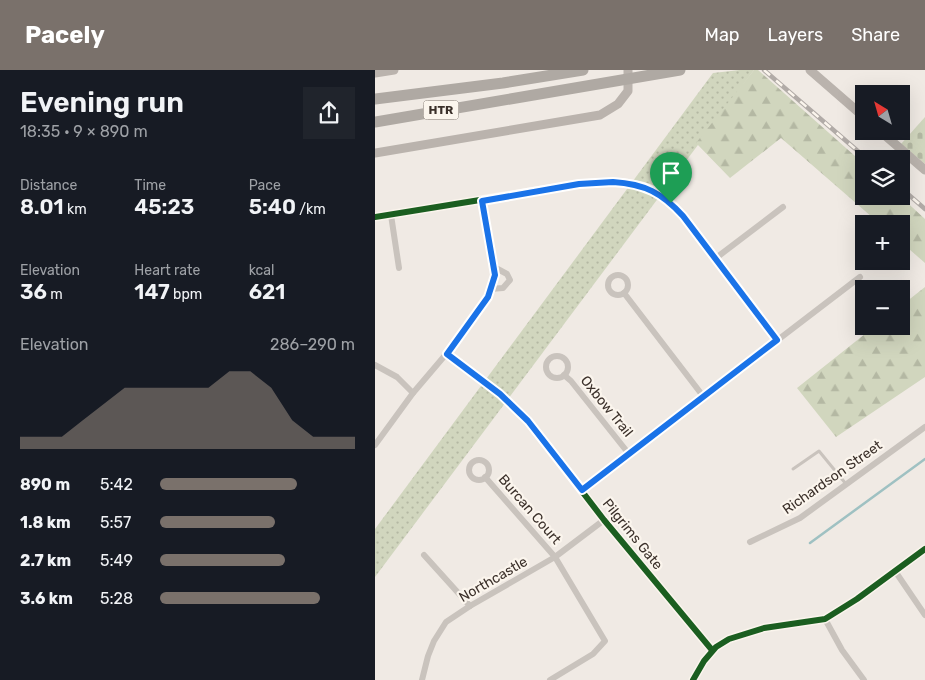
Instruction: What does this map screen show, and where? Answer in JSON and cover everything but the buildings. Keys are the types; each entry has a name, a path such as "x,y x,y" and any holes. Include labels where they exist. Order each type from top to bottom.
{"highway":[{"name":"HTR","path":"378,98 503,83 583,70"},
{"name":"HTR","path":"375,122 680,70"}],"street":[{"path":"375,73 394,70"},
{"path":"375,153 600,115 618,104 628,91 628,70"},
{"path":"810,70 855,109"},
{"path":"890,140 925,170"},
{"path":"375,217 579,184 628,183 659,193 671,203 716,258 777,340"},
{"path":"375,445 413,393 447,354 488,297 495,275 482,201"},
{"path":"716,258 783,207"},
{"path":"391,215 399,268"},
{"path":"490,289 503,288 510,280 507,274 493,267"},
{"path":"582,490 860,277"},
{"path":"624,293 703,396"},
{"name":"Pilgrims Gate","path":"447,354 500,394 528,421 604,520 712,650"},
{"path":"375,365 397,378 413,393"},
{"name":"Oxbow Trail","path":"564,375 571,381 629,454"},
{"name":"Richardson Street","path":"750,542 800,518 925,427"},
{"name":"Burcan Court","path":"485,477 555,557 605,641 593,654 550,680"},
{"name":"Northcastle","path":"422,680 434,641 446,622 555,557 604,520"},
{"path":"693,680 703,661 716,647 729,640 764,628 825,620 925,549"},
{"path":"424,555 470,606"},
{"path":"895,572 925,615"},
{"path":"825,620 842,650 864,680"}],"lane":[{"path":"793,469 819,451 846,484"}],"green space":[{"path":"754,70 375,577 375,529 713,73"},
{"path":"754,70 758,70 855,156 855,202 781,138 730,178 696,143"},
{"path":"925,117 925,164 901,144 905,140 910,140 910,134"},
{"path":"858,205 910,205 925,219 925,263 910,250 910,215 870,215"},
{"path":"925,287 925,377 836,437 797,388 864,335 910,335 910,299"}],"waterway":[{"path":"810,543 925,459"}],"railway":[{"path":"764,70 857,150"},
{"path":"910,196 925,209"}],"cycle path":[{"path":"375,217 579,184 621,183 651,189 669,201 680,213 777,340"},
{"path":"447,353 500,394 528,421 604,520 712,650"},
{"path":"693,680 704,661 716,647 729,639 764,628 825,619 857,599 925,549"}],"route":[{"path":"621,182 659,193 671,203 716,258 777,340 582,490 528,421 500,394 447,354 488,297 495,275 482,201 579,184 621,182"}]}
